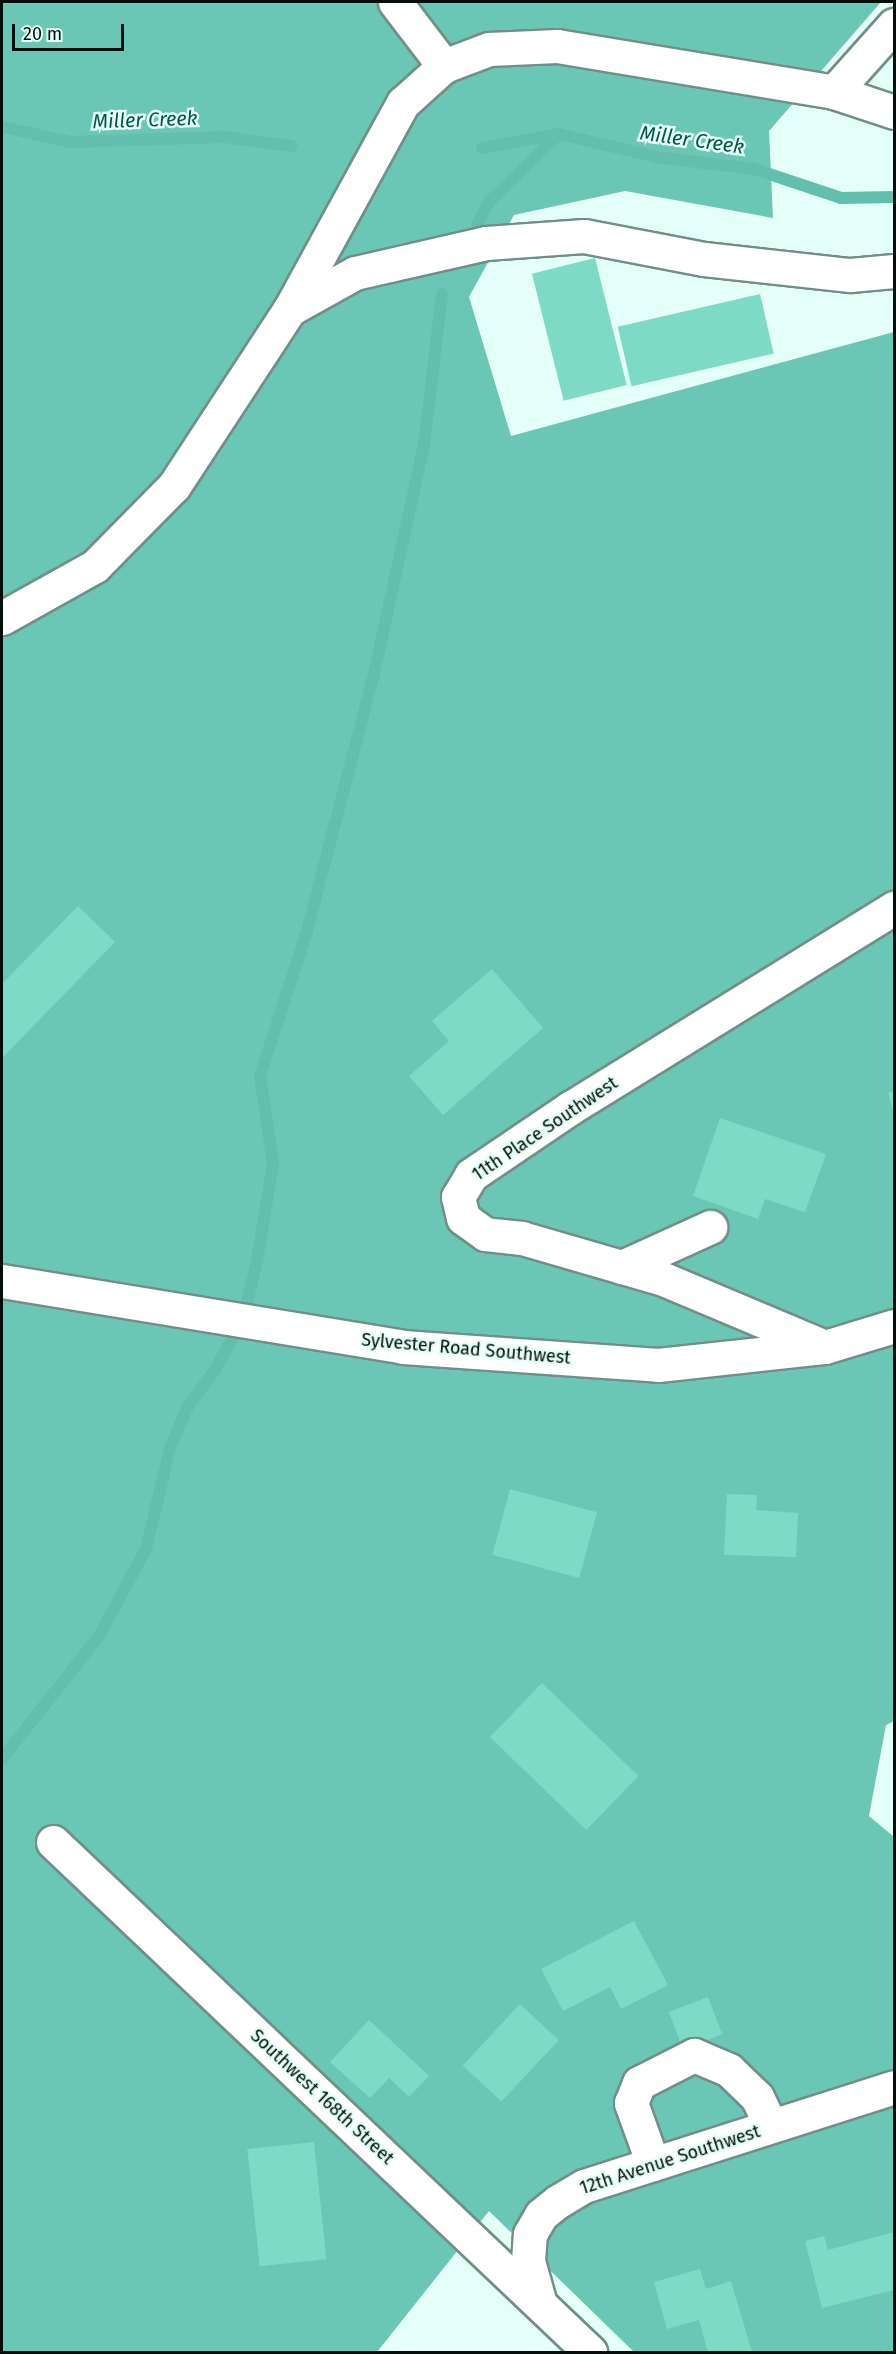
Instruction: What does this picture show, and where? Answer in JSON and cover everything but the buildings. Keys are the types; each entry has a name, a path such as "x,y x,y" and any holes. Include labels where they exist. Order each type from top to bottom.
{"street":[{"path":"395,2 444,66"},
{"path":"834,92 894,25"},
{"path":"2,618 95,566 174,486 290,309 403,103 444,66 489,49 557,46 834,92 894,112"},
{"path":"290,309 355,273 486,243 584,236 704,259 850,275 894,271"},
{"name":"11th Place Southwest","path":"825,1347 663,1279 522,1238 485,1234 463,1218 458,1197 471,1175 570,1108 894,908"},
{"path":"622,1268 710,1227"},
{"name":"Sylvester Road Southwest","path":"2,1281 403,1347 658,1365 825,1347 894,1326"},
{"name":"Southwest 168th Street","path":"53,1842 590,2352"},
{"path":"653,2164 631,2103 639,2083 694,2055 729,2070 757,2097 771,2126"},
{"name":"12th Avenue Southwest","path":"540,2304 528,2261 530,2234 541,2215 585,2186 894,2087"}],"green space":[{"path":"2,2 881,2 769,131 773,218 625,191 514,215 469,297 511,436 894,332 894,1721 886,1725 869,1816 894,1837 894,2352 634,2352 489,2211 377,2352 2,2352"}],"waterway":[{"name":"Miller Creek","path":"2,127 71,142 225,137 291,146"},
{"name":"Miller Creek","path":"482,148 559,134 656,157 754,169 841,198 894,197"},
{"path":"477,225 489,202 559,134"},
{"path":"2,1759 99,1636 146,1549 170,1448 188,1406 215,1370 243,1319 257,1261 273,1163 260,1076 307,931 374,674 424,445 442,294"}]}
